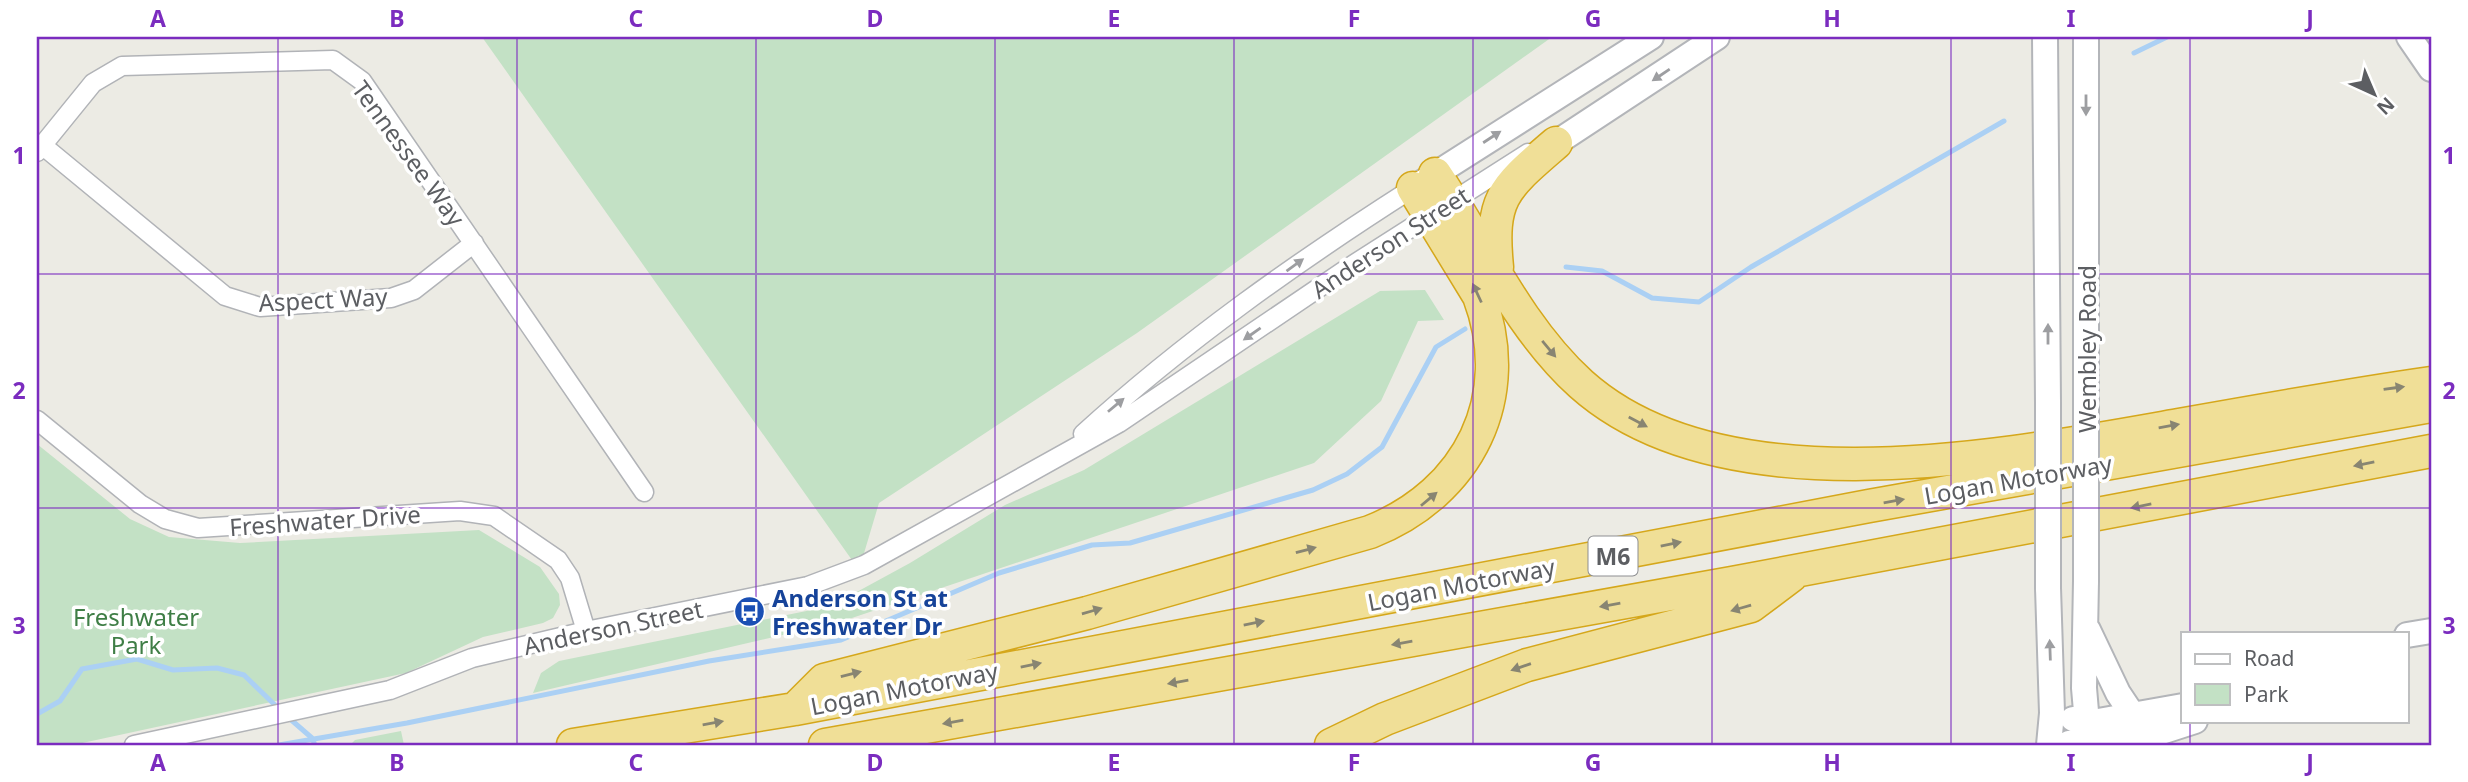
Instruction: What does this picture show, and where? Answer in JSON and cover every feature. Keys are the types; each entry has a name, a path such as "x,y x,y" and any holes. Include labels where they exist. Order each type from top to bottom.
{"highway":[{"path":"1497,272 1494,239 1497,206 1527,168 1556,143"},
{"path":"1433,194 1497,272 1544,345 1599,398 1655,431 1728,453 1884,463 1981,457 2431,383"},
{"path":"795,709 824,680 1087,613 1193,580 1370,532 1413,512 1432,497 1459,468 1482,425 1492,362 1486,315 1433,194"},
{"name":"Logan Motorway","path":"573,745 795,709 1883,503 2431,406"},
{"name":"Logan Motorway","path":"825,745 1797,571 2431,451"},
{"path":"1331,745 1385,719 1527,665 1751,606 1797,571"}],"main road":[{"name":"Anderson Street","path":"1433,194 1651,37"},
{"name":"Anderson Street","path":"1556,143 1717,37"},
{"name":"Wembley Road","path":"2045,37 2048,588 2052,713 2050,745"},
{"name":"Wembley Road","path":"2084,737 2086,37"},
{"path":"2409,37 2431,69"},
{"path":"2086,626 2118,693 2134,717"},
{"path":"2052,713 2084,737"},
{"path":"2084,737 2134,717 2181,718"},
{"path":"2050,745 2181,719"},
{"path":"2161,745 2183,722"}],"street":[{"name":"Tennessee Way","path":"40,148 93,83 122,66 333,60 362,81 645,492"},
{"name":"Anderson Street","path":"1065,451 1236,308 1306,256 1433,194 1556,143"},
{"name":"Aspect Way","path":"40,148 225,296 260,307 391,298 414,290 474,243"},
{"name":"Anderson Street","path":"134,745 402,687 472,657 808,586 864,565 1119,423 1433,194"},
{"name":"Freshwater Drive","path":"37,420 140,504 165,519 198,528 460,511 494,516 558,560 570,578 586,631"}],"green space":[{"path":"482,37 1552,37 1137,333 879,503 859,570"},
{"path":"1425,290 1444,320 1418,321 1381,401 1314,463 843,621 533,693 541,673 559,661 831,606 910,563 1005,505 1084,470 1380,291"},
{"name":"Freshwater Park","path":"37,444 130,519 169,537 240,543 479,530 540,567 559,594 560,605 553,618 543,623 483,637 406,673 73,745 37,745"},
{"path":"401,731 404,745 350,745 355,740"}],"waterway":[{"path":"2134,53 2167,37"},
{"path":"1566,267 1602,271 1652,298 1699,302 1751,267 2004,121"},
{"path":"279,745 407,723 709,661 841,640 999,573 1092,545 1130,543 1313,490 1347,474 1382,447 1436,347 1465,329"},
{"path":"37,714 60,701 82,669 137,659 173,670 217,668 244,675 279,709"},
{"path":"289,718 312,738 315,745"}],"place":[{"name":"Anderson St at Freshwater Dr","path":"749,611"}]}
